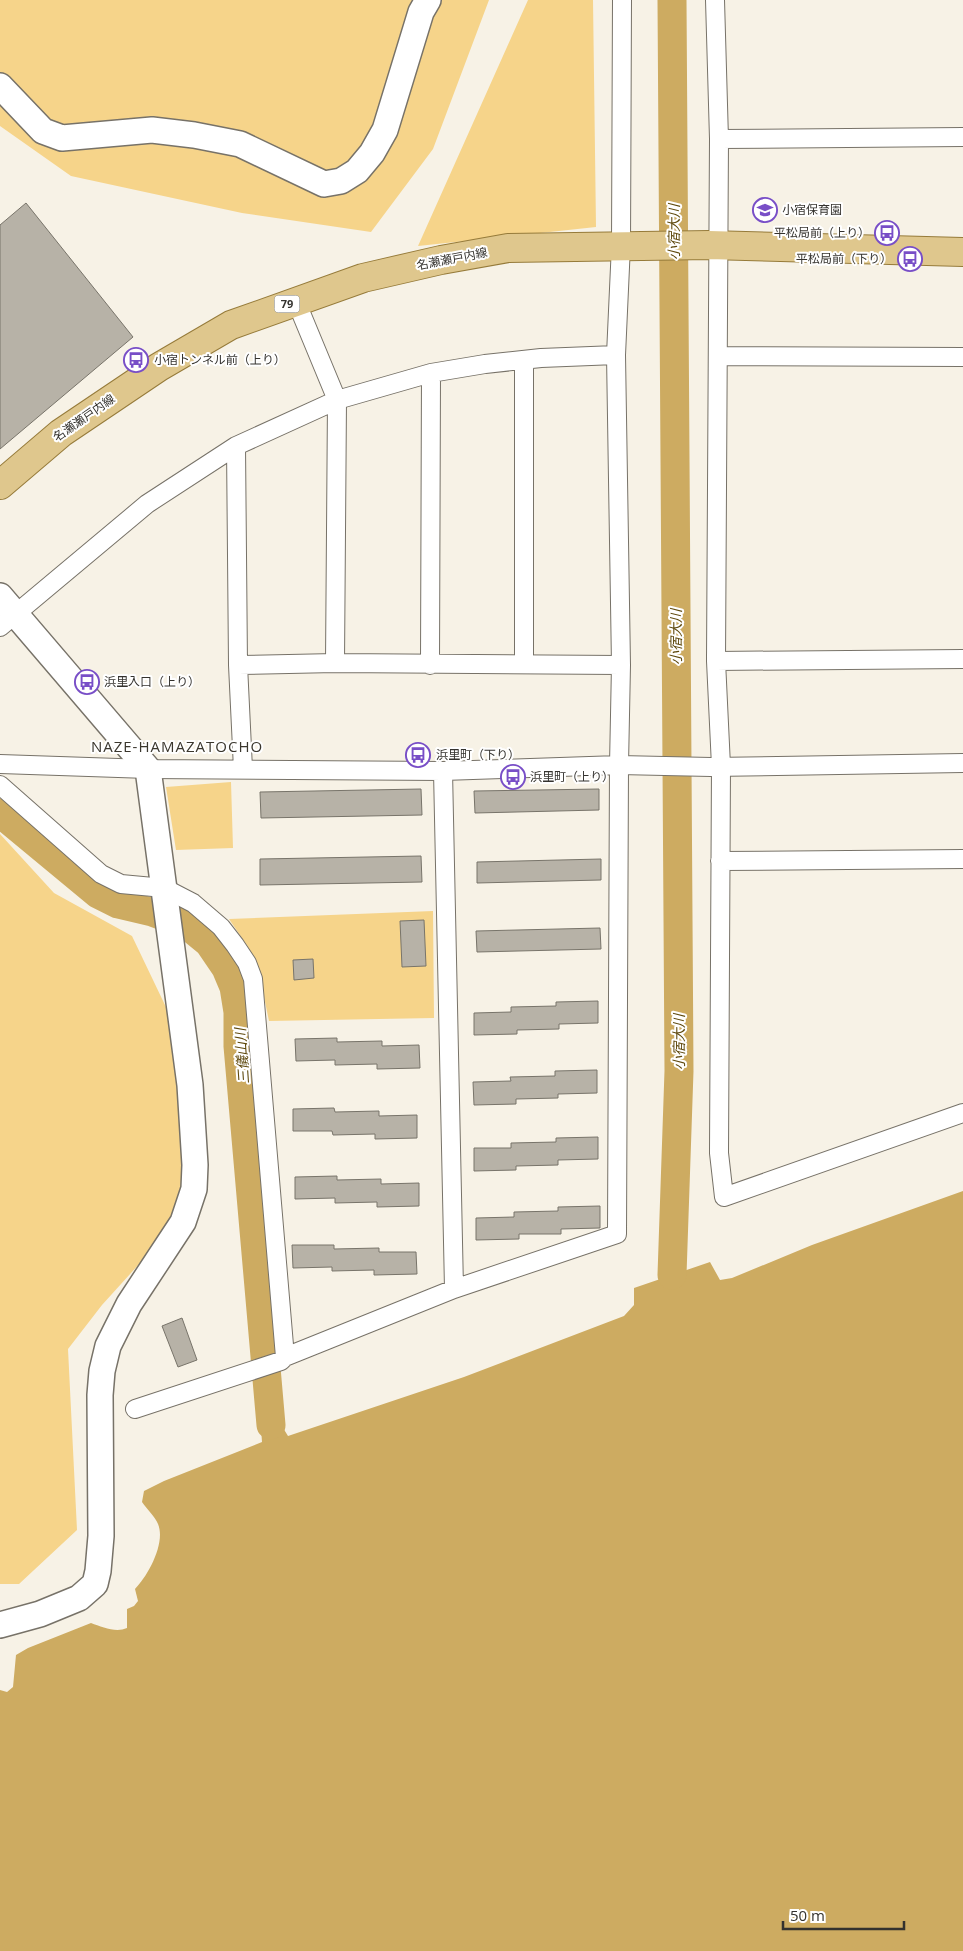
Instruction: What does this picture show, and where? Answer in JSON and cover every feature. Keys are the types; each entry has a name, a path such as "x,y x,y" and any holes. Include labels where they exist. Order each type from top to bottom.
{"main road":[{"name":"名瀬瀬戸内線","path":"0,486 61,432 159,367 231,325 363,278 441,260 508,248 714,245 963,252"}],"street":[{"path":"0,86 43,131 62,138 152,130 194,135 240,144 324,184 340,181 357,171 372,153 385,130 421,12 428,0"},
{"path":"135,1409 283,1359 454,1290 617,1234 625,765 621,665 616,355 621,245 622,0"},
{"path":"715,0 719,139 714,245 718,356 716,766 720,861 719,1153 724,1197 963,1114"},
{"path":"719,139 963,137"},
{"path":"296,301 337,400 335,663"},
{"path":"8,620 147,504 236,446 337,400 431,373 485,364 541,358 616,355"},
{"path":"718,356 963,357"},
{"path":"524,360 524,664"},
{"path":"430,665 431,373"},
{"path":"236,446 238,665 243,769"},
{"path":"0,596 8,620 148,769 190,1085 195,1165 194,1189 183,1222 129,1304 108,1346 102,1371 100,1395 100,1536 98,1571 95,1584 79,1598 40,1614 0,1625"},
{"path":"716,661 963,660"},
{"path":"238,665 335,663 621,665"},
{"path":"0,764 148,769 443,771 625,765 716,766 963,763"},
{"path":"443,771 454,1290"},
{"path":"0,785 101,874 121,884 165,892 193,903 221,927 247,963 253,979 283,1359"},
{"path":"720,861 963,859"}],"shaded area":[{"path":"0,0 489,0 433,149 371,232 242,213 71,176 0,126"},
{"path":"528,0 593,0 596,227 418,246"},
{"path":"231,782 233,848 176,850 166,787"},
{"path":"0,834 54,893 132,936 186,1049 188,1210 102,1305 68,1349 77,1530 19,1584 0,1584"},
{"path":"433,911 434,1018 269,1021 258,968 248,947 229,919"},
{"path":"963,1191 963,1951 0,1951 0,1690 7,1692 13,1687 16,1655 28,1648 91,1623 114,1630 127,1628 127,1609 134,1606 138,1601 135,1589 150,1568 160,1540 158,1524 142,1502 144,1491 164,1481 262,1442 261,1428 280,1423 288,1436 464,1377 624,1316 634,1305 634,1288 710,1262 720,1280 732,1278 812,1245"}],"building":[{"path":"26,203 133,337 0,449 0,225"},
{"path":"421,789 422,815 261,818 260,792"},
{"path":"599,789 599,810 475,813 474,791"},
{"path":"421,856 422,882 260,885 260,859"},
{"path":"601,859 601,880 477,883 477,862"},
{"path":"424,920 426,966 402,967 400,921"},
{"path":"600,928 601,949 477,952 476,931"},
{"path":"313,959 314,978 294,980 293,960"},
{"path":"598,1001 598,1023 559,1024 559,1029 517,1030 517,1034 474,1035 474,1013 511,1012 511,1007 556,1006 556,1002"},
{"path":"337,1038 337,1042 382,1041 382,1046 419,1045 420,1068 377,1069 377,1064 335,1065 335,1060 296,1061 295,1039"},
{"path":"597,1070 597,1093 558,1094 558,1098 516,1099 516,1104 474,1105 473,1082 511,1081 510,1077 555,1076 555,1071"},
{"path":"334,1108 335,1112 379,1111 379,1116 417,1115 417,1138 375,1139 375,1134 333,1135 332,1131 293,1131 293,1109"},
{"path":"598,1137 598,1159 558,1160 558,1165 516,1166 516,1170 474,1171 474,1148 511,1148 511,1143 556,1142 556,1138"},
{"path":"337,1176 337,1180 381,1179 381,1184 419,1183 419,1206 377,1207 377,1202 335,1203 335,1198 295,1199 295,1177"},
{"path":"600,1206 600,1228 561,1229 561,1234 519,1234 519,1239 476,1240 476,1218 514,1217 514,1212 558,1211 558,1207"},
{"path":"292,1245 334,1245 334,1249 379,1248 379,1252 416,1252 417,1274 374,1275 374,1270 332,1271 332,1267 293,1268"},
{"path":"182,1318 197,1360 178,1367 162,1326"}],"waterway":[{"name":"小宿大川","path":"672,0 679,1071 672,1275"},
{"name":"三儀山川","path":"0,813 98,894 118,904 152,912 187,925 209,943 226,968 234,987 238,1012 238,1046 271,1425"}],"place":[{"name":"小宿保育園","path":"765,210"},
{"name":"平松局前（上り）","path":"887,233"},
{"name":"平松局前（下り）","path":"910,259"},
{"name":"小宿トンネル前（上り）","path":"136,360"},
{"name":"浜里入口（上り）","path":"87,682"},
{"name":"浜里町（下り）","path":"418,755"},
{"name":"浜里町（上り）","path":"513,777"}],"district":[{"name":"NAZE-HAMAZATOCHO","path":"177,747"}]}
